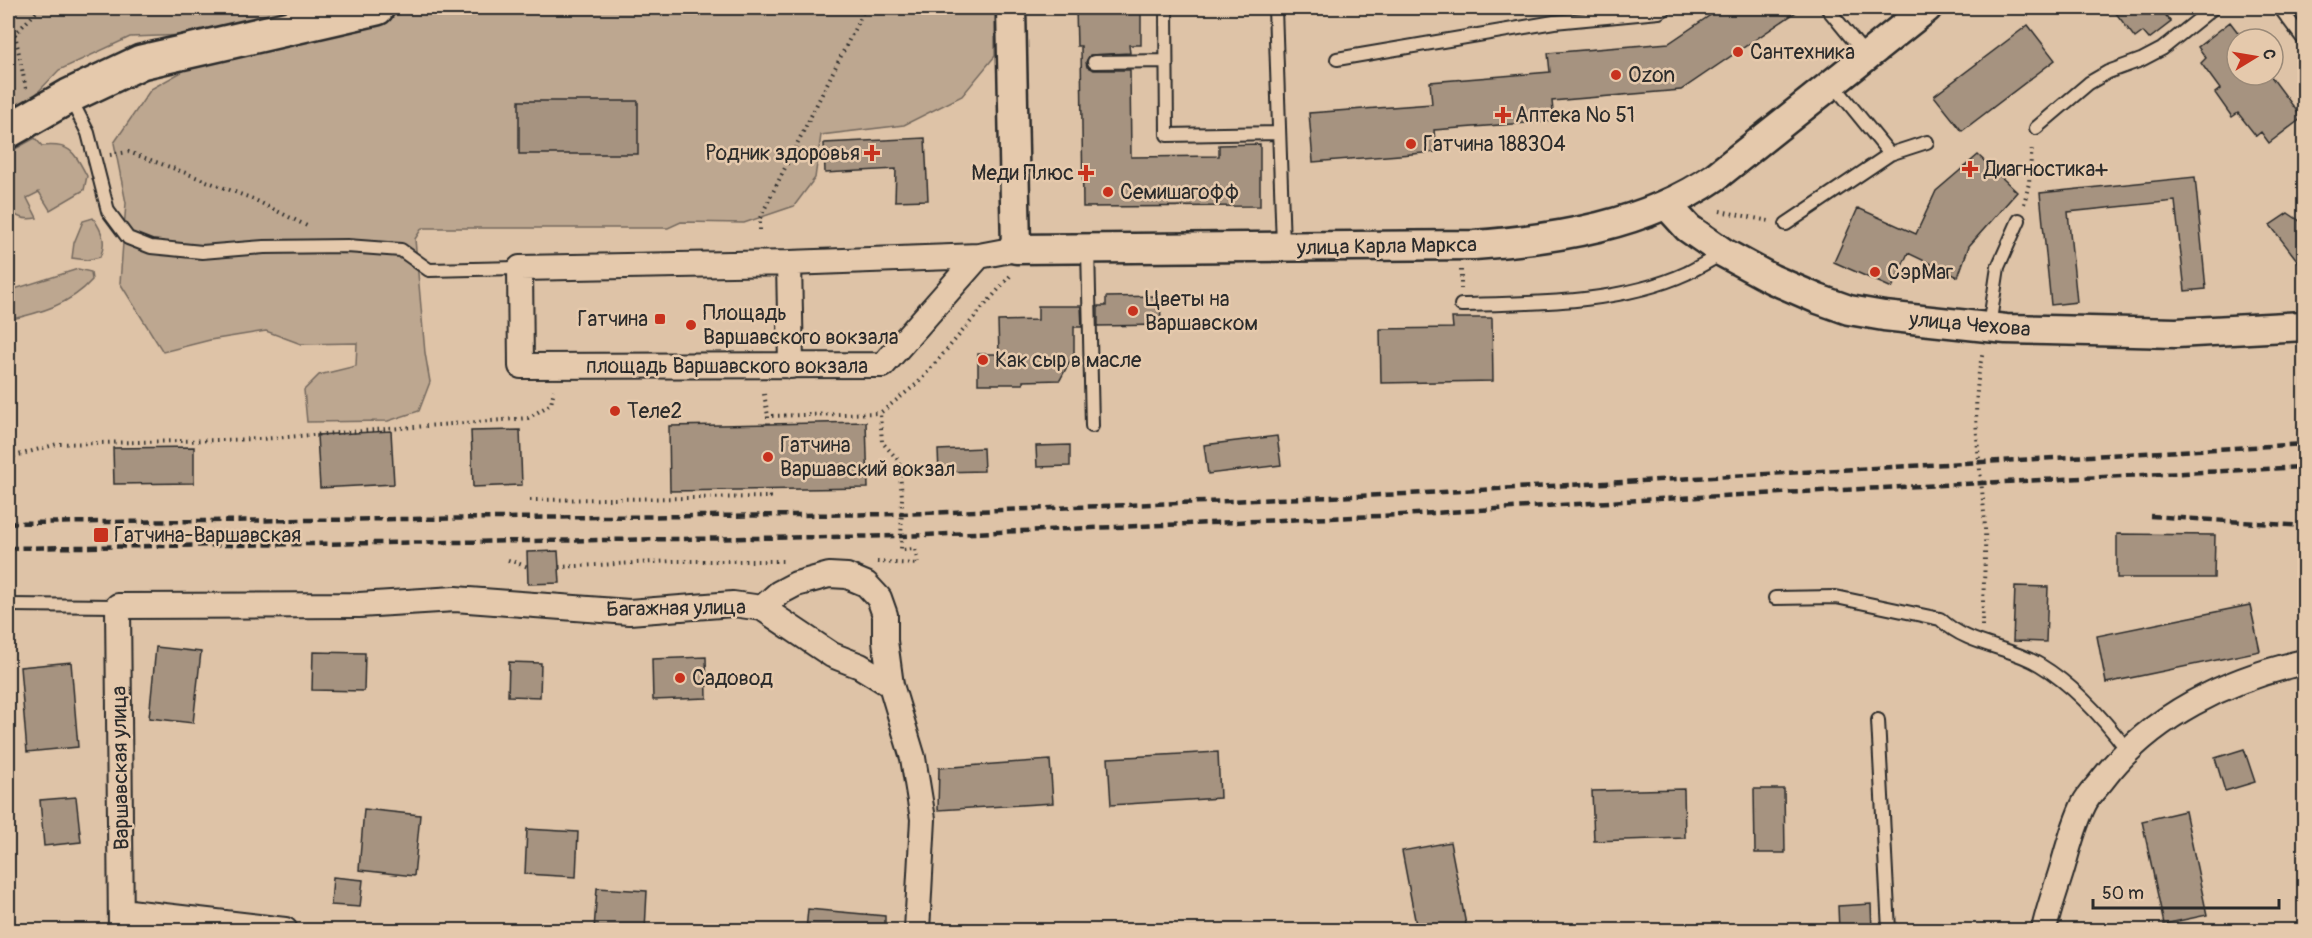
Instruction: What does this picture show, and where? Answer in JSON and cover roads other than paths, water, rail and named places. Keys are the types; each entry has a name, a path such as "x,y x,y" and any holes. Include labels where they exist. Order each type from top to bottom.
{"main road":[{"path":"20,124 69,96 141,62 377,8"}],"street":[{"path":"520,268 789,263 979,256 1017,261 1011,8"},
{"name":"улица Карла Маркса","path":"1017,261 1088,248 1474,245 1511,242 1590,228 1667,205 1692,193 1927,8"},
{"name":"улица Чехова","path":"1667,205 1688,228 1724,253 1818,300 1849,310 1989,327 2176,333 2304,326"},
{"name":"площадь Варшавского вокзала","path":"520,268 521,366 883,365 979,256"},
{"path":"789,263 791,366"},
{"name":"Багажная улица","path":"118,606 359,606 455,599 629,612 733,604 762,608 778,593 796,584 829,575 847,576 866,584 879,598 885,615 885,641 891,685 913,758 923,819 917,930"},
{"name":"Варшавская улица","path":"118,606 121,921"},
{"path":"762,608 832,655 860,666 891,685"},
{"path":"860,666 872,659 885,641"},
{"path":"2044,930 2084,803 2114,764 2148,733 2185,707 2226,686 2271,669 2304,662"},
{"path":"121,921 285,930"}],"lane":[{"path":"1166,8 1167,135 1279,133"},
{"path":"1275,8 1283,248"},
{"path":"1568,21 1586,8"},
{"path":"1827,8 1867,57"},
{"path":"2036,128 2089,83 2108,72 2141,60 2162,49 2213,8"},
{"path":"2280,8 2304,40"},
{"path":"1337,58 1568,21 1660,9"},
{"path":"1094,62 1166,61"},
{"path":"1833,84 1890,154"},
{"path":"69,96 88,133 108,211 128,238 151,247 202,252 264,247 347,246 401,250 429,270 520,268"},
{"path":"1786,224 1890,154 1927,142"},
{"path":"1989,327 1998,267 2019,220"},
{"path":"1088,248 1092,426"},
{"path":"1461,305 1546,302 1624,292 1657,284 1686,273 1724,253"},
{"path":"1775,598 1836,597 1940,619 1953,631 2040,665 2102,717 2128,751"},
{"path":"8,605 118,606"},
{"path":"1878,720 1889,930"}],"railway":[{"path":"8,523 900,514 1406,494 2304,444"},
{"path":"8,548 902,536 1401,515 1640,500 2304,467"},
{"path":"2150,516 2304,526"}],"place":[{"name":"Сантехника","path":"1738,52"},
{"name":"Ozon","path":"1616,75"},
{"name":"Аптека № 51","path":"1503,115"},
{"name":"Гатчина 188304","path":"1411,144"},
{"name":"Родник здоровья","path":"872,153"},
{"name":"Диагностика+","path":"1970,169"},
{"name":"Меди Плюс","path":"1086,173"},
{"name":"Семишагофф","path":"1108,192"},
{"name":"СэрМаг","path":"1875,272"},
{"name":"Цветы на Варшавском","path":"1133,311"},
{"name":"Гатчина","path":"660,319"},
{"name":"Площадь Варшавского вокзала","path":"691,325"},
{"name":"Как сыр в масле","path":"983,360"},
{"name":"Теле2","path":"615,411"},
{"name":"Гатчина Варшавский вокзал","path":"768,457"},
{"name":"Гатчина-Варшавская","path":"101,535"},
{"name":"Садовод","path":"680,678"}]}
